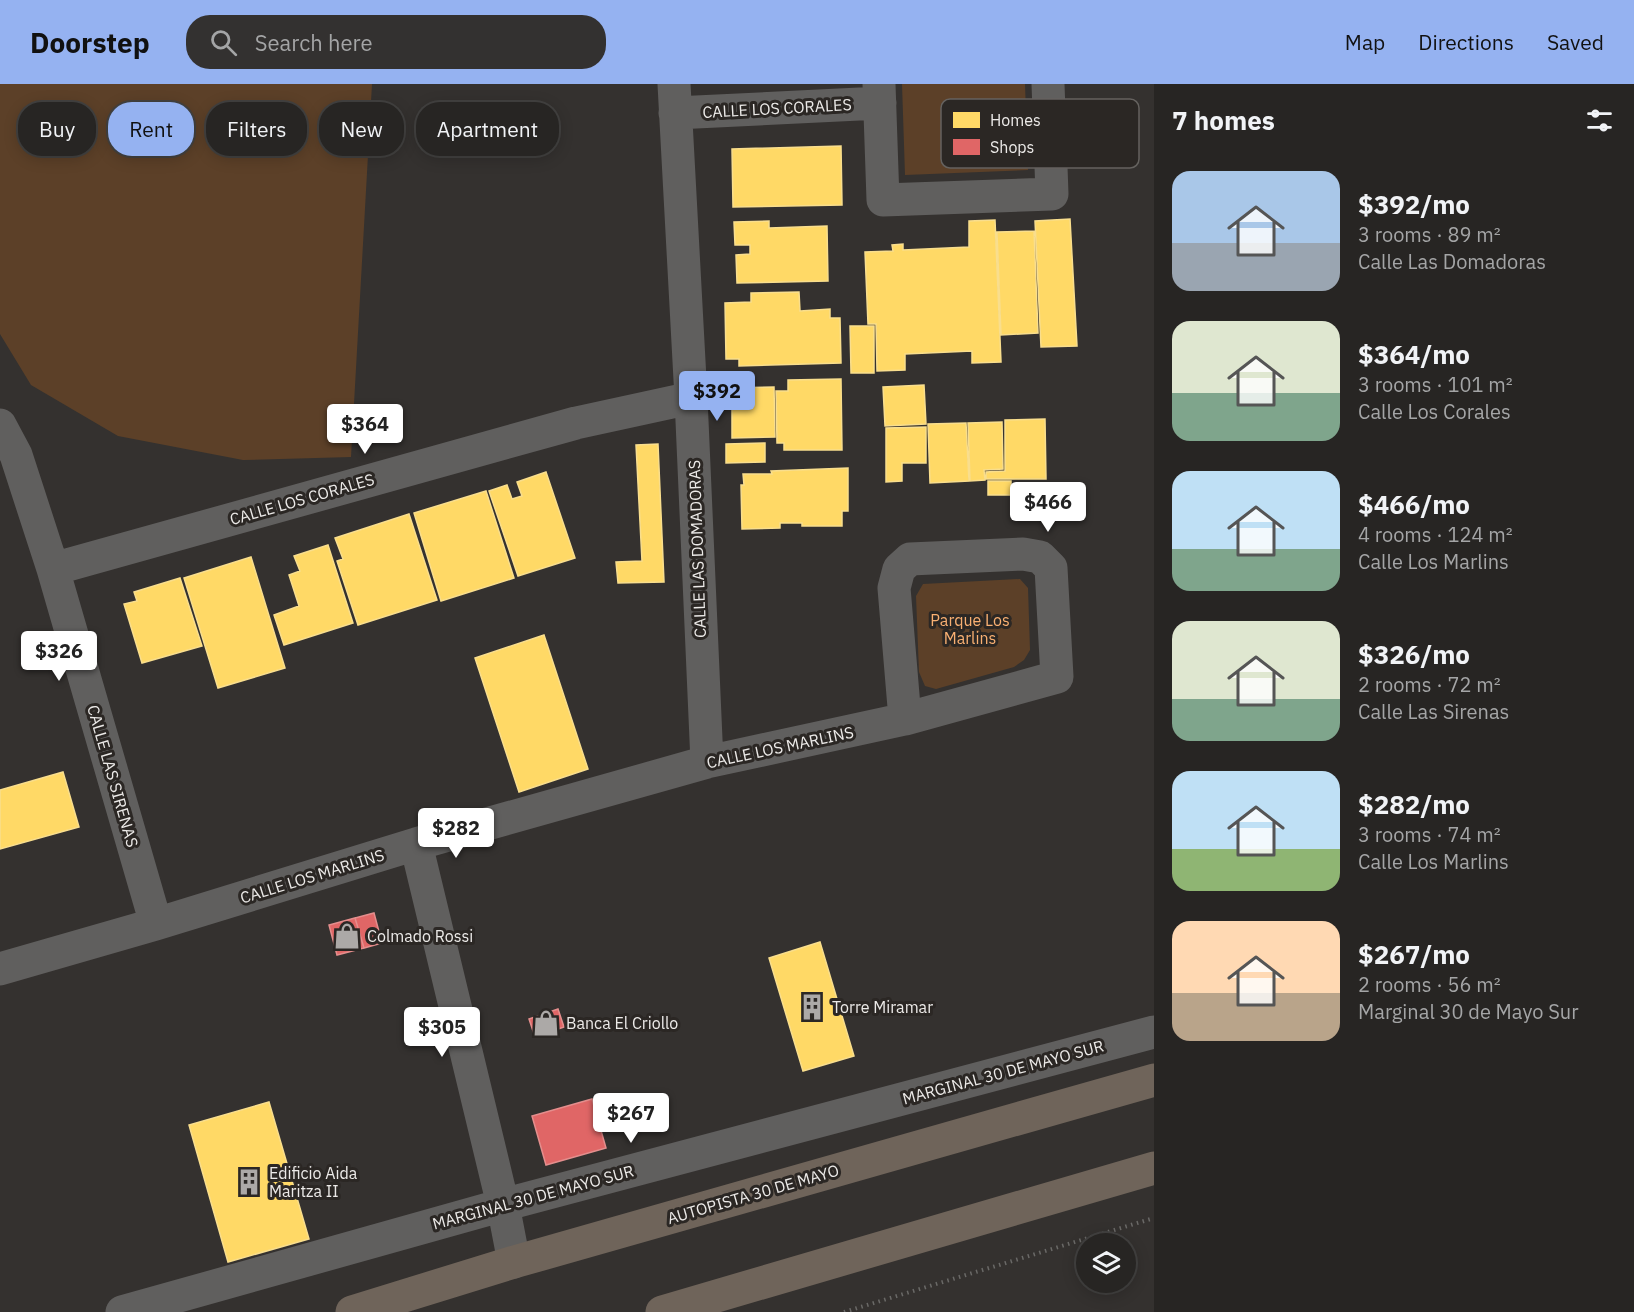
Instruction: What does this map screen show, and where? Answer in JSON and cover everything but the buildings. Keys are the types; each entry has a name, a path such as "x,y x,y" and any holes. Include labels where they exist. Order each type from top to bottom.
{"highway":[{"name":"AUTOPISTA 30 DE MAYO","path":"352,1312 514,1262 1154,1080"},
{"path":"662,1312 1154,1168"}],"street":[{"name":"CALLE LOS CORALES","path":"1048,84 1049,99"},
{"name":"CALLE LOS CORALES","path":"675,99 879,94 884,200 1052,194 1051,168"},
{"name":"CALLE LAS DOMADORAS","path":"675,99 707,762"},
{"name":"CALLE LOS CORALES","path":"53,569 576,423 691,398"},
{"name":"CALLE LAS SIRENAS","path":"0,424 8,458 53,569 156,924"},
{"name":"CALLE LOS MARLINS","path":"0,969 416,844 707,762 905,719 1057,677 1051,568 1040,557 1023,554 910,559 899,569 894,588 905,719"},
{"path":"416,844 503,1204 514,1262"},
{"name":"MARGINAL 30 DE MAYO SUR","path":"122,1312 503,1204 1154,1032"}],"path":[{"path":"844,1312 1154,1218"}],"green space":[{"path":"0,84 372,84 371,102 319,102 319,156 368,156 351,457 243,460 118,436 31,385 0,334"},
{"path":"902,84 1025,84 1026,99 941,99 941,168 1028,168 1028,170 905,175"},
{"name":"Parque Los Marlins","path":"1020,579 1028,588 1030,650 1024,660 1014,667 936,689 925,686 919,672 916,596 923,584"}],"place":[{"name":"Colmado Rossi","path":"347,936"},
{"name":"Torre Miramar","path":"812,1007"},
{"name":"Banca El Criollo","path":"546,1023"},
{"name":"Edificio Aida Maritza II","path":"249,1182"}]}
